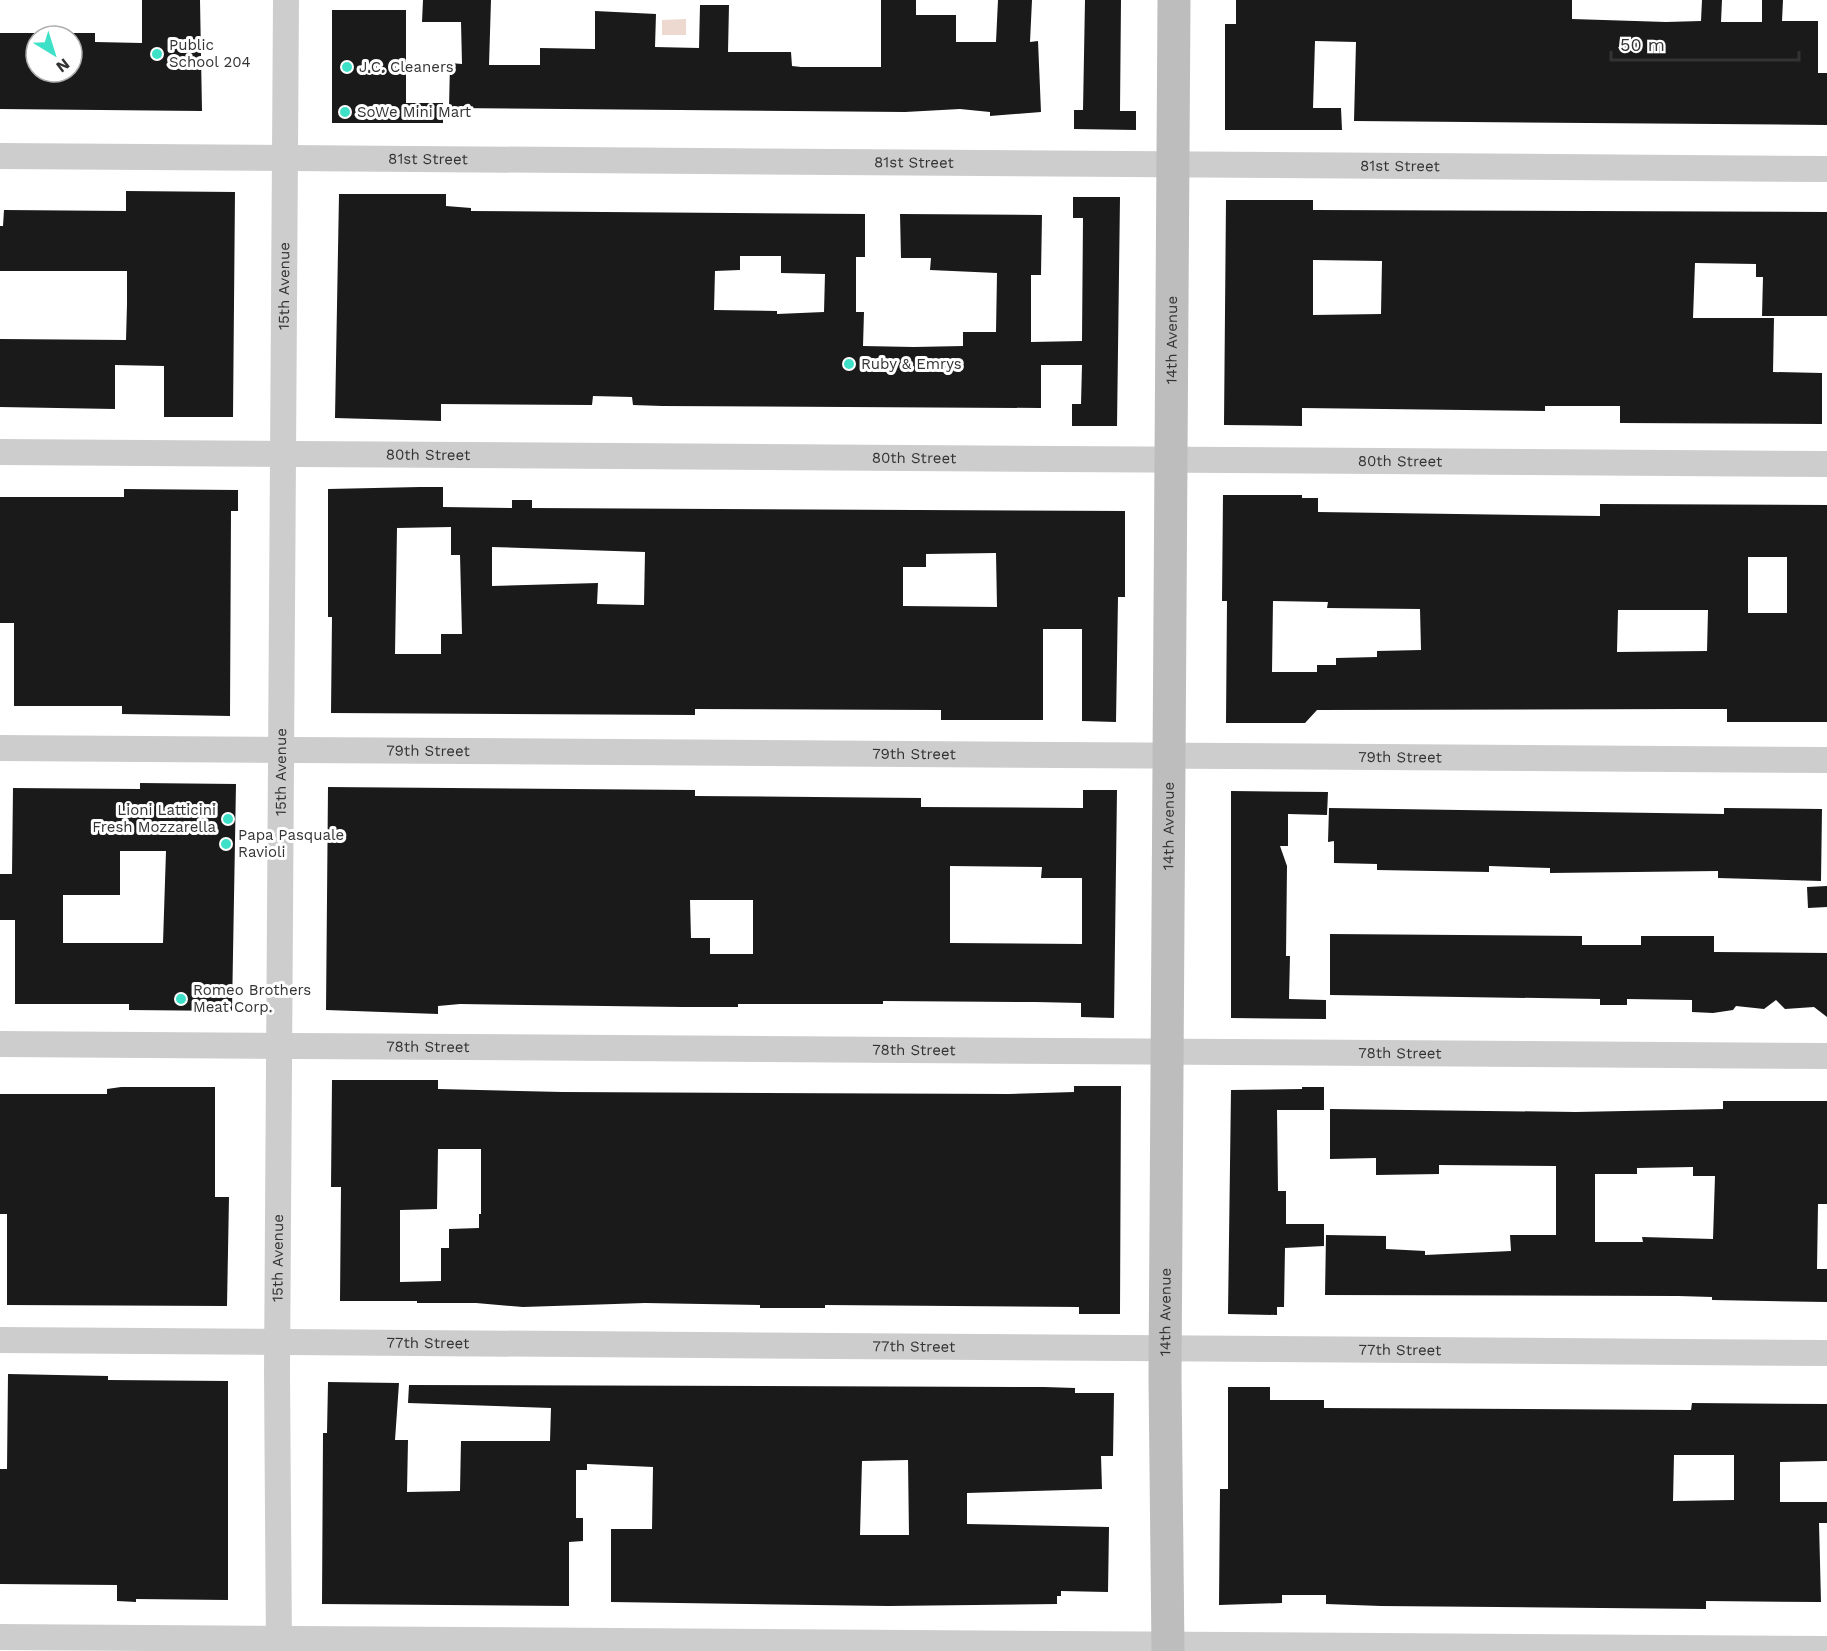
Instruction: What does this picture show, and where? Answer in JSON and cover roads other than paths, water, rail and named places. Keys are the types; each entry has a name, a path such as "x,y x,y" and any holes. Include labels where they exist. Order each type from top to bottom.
{"main road":[{"name":"14th Avenue","path":"1168,1649 1165,1348 1174,0"}],"street":[{"name":"15th Avenue","path":"279,1646 278,1046 286,0"},
{"name":"81st Street","path":"0,156 1827,169"},
{"name":"80th Street","path":"0,452 1827,464"},
{"name":"79th Street","path":"0,748 1827,760"},
{"name":"78th Street","path":"0,1044 1827,1056"},
{"name":"77th Street","path":"0,1340 1827,1353"},
{"path":"0,1637 279,1646 1827,1649"}],"place":[{"name":"Public School 204","path":"157,54"},
{"name":"J.C. Cleaners","path":"347,67"},
{"name":"SoWe Mini Mart","path":"345,112"},
{"name":"Ruby & Emrys","path":"849,364"},
{"name":"Lioni Latticini Fresh Mozzarella","path":"228,819"},
{"name":"Papa Pasquale Ravioli","path":"226,844"},
{"name":"Romeo Brothers Meat Corp.","path":"181,999"}]}
